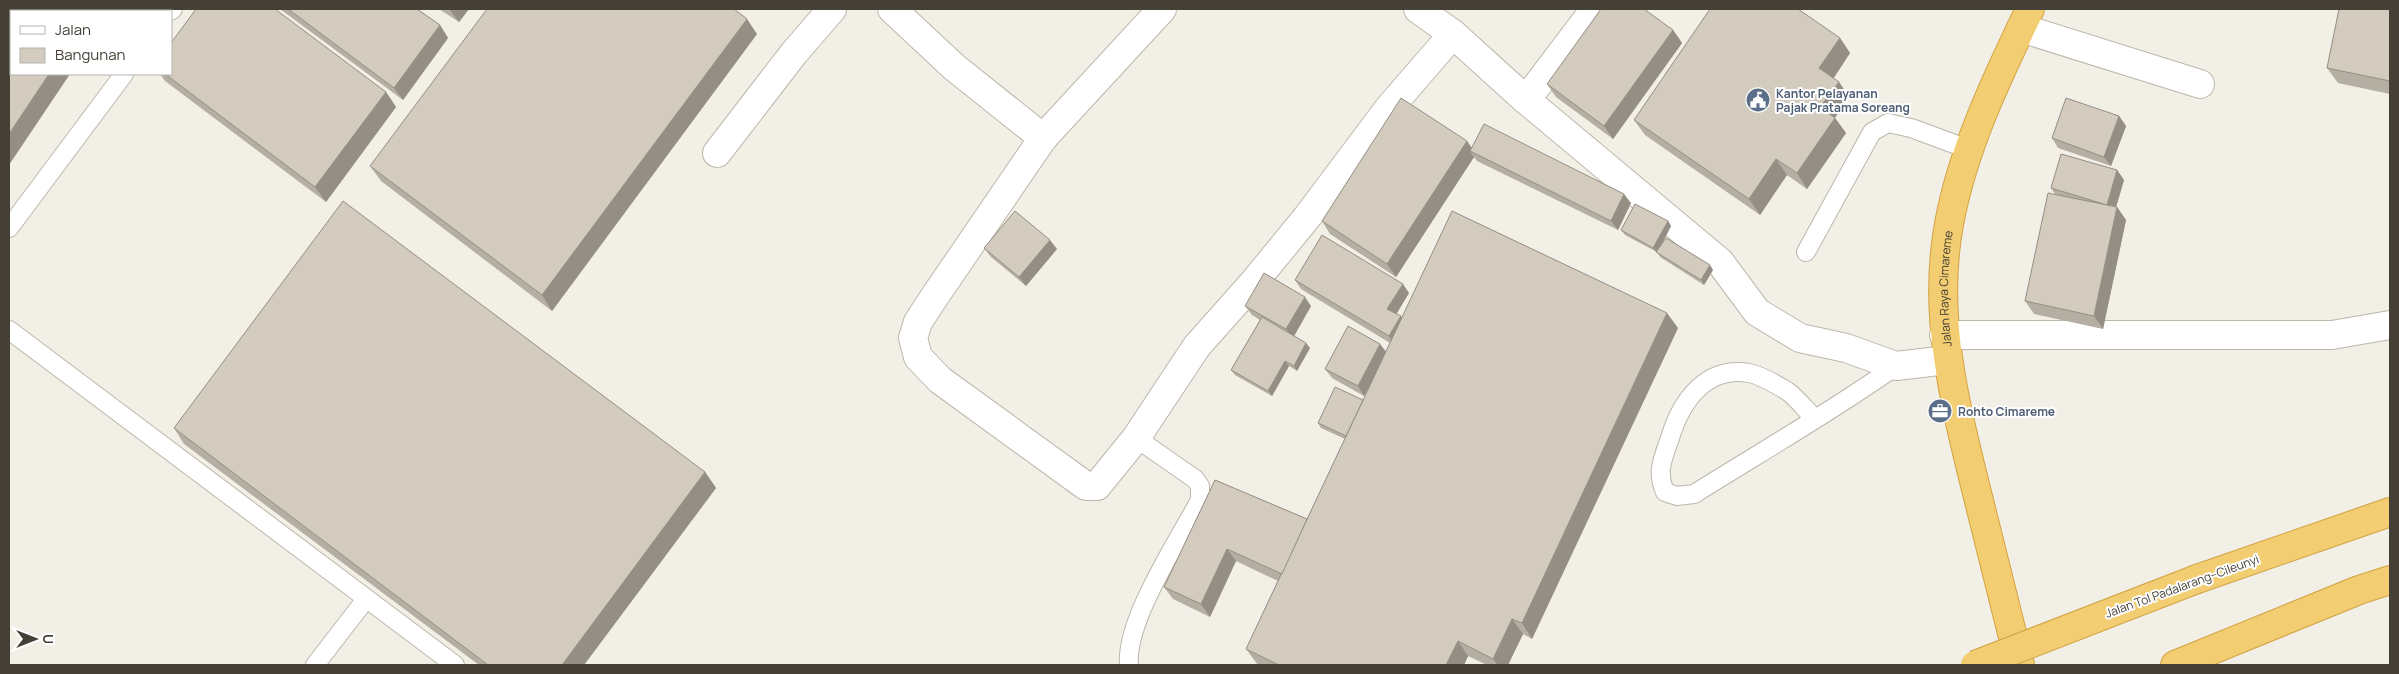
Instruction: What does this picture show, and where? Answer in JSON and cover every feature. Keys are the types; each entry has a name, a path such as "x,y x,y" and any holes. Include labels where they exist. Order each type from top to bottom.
{"highway":[{"name":"Jalan Raya Cimareme","path":"2020,665 1956,411 1946,347 1944,265 1949,224 1968,149 2026,19"},
{"name":"Jalan Tol Padalarang–Cileunyi","path":"1975,665 2197,579 2390,512"},
{"path":"2175,665 2222,648 2360,590 2390,580"}],"street":[{"path":"717,153 794,53 832,9"},
{"path":"892,9 954,66 1043,138"},
{"path":"1162,9 1043,138 918,322 913,338 918,356 940,380 1086,486 1097,486 1136,438 1198,346 1308,216 1388,108 1453,34"},
{"path":"1418,9 1453,34 1526,100 1720,262 1757,312 1800,338 1846,348 1896,366 1946,347 2332,335 2390,325"},
{"path":"1526,100 1593,10"},
{"path":"2026,19 2200,84"}],"lane":[{"path":"9,228 123,75"},
{"path":"1806,252 1872,132 1888,123 1912,128 1968,149"},
{"path":"9,330 455,665"},
{"path":"1814,418 1789,392 1751,374 1723,373 1699,386 1676,418 1661,465 1659,480 1665,492 1677,496 1694,494 1814,418 1844,402 1896,366"},
{"path":"1129,665 1128,651 1141,612 1200,500 1201,493 1195,479 1136,438"},
{"path":"315,665 366,600"}],"building":[{"path":"9,9 80,10 10,10 10,75 48,75 9,134"},
{"path":"196,9 275,9 386,92 315,187 166,75 172,75 172,42"},
{"path":"288,9 417,9 440,25 394,88"},
{"path":"487,9 734,9 747,19 542,295 370,166"},
{"path":"1601,9 1644,9 1673,30 1604,126 1547,84"},
{"path":"1710,9 1798,9 1840,38 1819,68 1839,82 1820,107 1835,118 1797,173 1776,159 1749,199 1634,120"},
{"path":"2339,9 2390,9 2390,81 2327,68"},
{"path":"1401,98 1467,141 1387,264 1322,221"},
{"path":"2066,98 2119,116 2104,157 2052,138"},
{"path":"1484,124 1624,194 1611,221 1470,151"},
{"path":"2061,154 2117,170 2107,205 2051,188"},
{"path":"2048,193 2117,207 2094,316 2025,301"},
{"path":"343,201 705,472 562,665 488,665 174,428"},
{"path":"1635,204 1668,221 1653,248 1621,230"},
{"path":"1015,211 1050,240 1019,277 984,248"},
{"path":"1452,211 1667,313 1522,623 1512,619 1493,659 1458,641 1446,665 1279,665 1246,649"},
{"path":"1322,235 1403,284 1387,309 1401,316 1389,336 1295,280"},
{"path":"1666,238 1710,265 1701,280 1656,252"},
{"path":"1264,273 1305,297 1286,329 1245,306"},
{"path":"1262,317 1306,343 1294,366 1285,361 1268,391 1231,370"},
{"path":"1348,326 1380,344 1358,386 1325,369"},
{"path":"1335,387 1363,400 1346,436 1318,423"},
{"path":"1215,480 1307,519 1282,574 1227,549 1201,604 1164,587"}],"place":[{"name":"Kantor Pelayanan Pajak Pratama Soreang","path":"1758,100"},
{"name":"Rohto Cimareme","path":"1940,411"}]}
